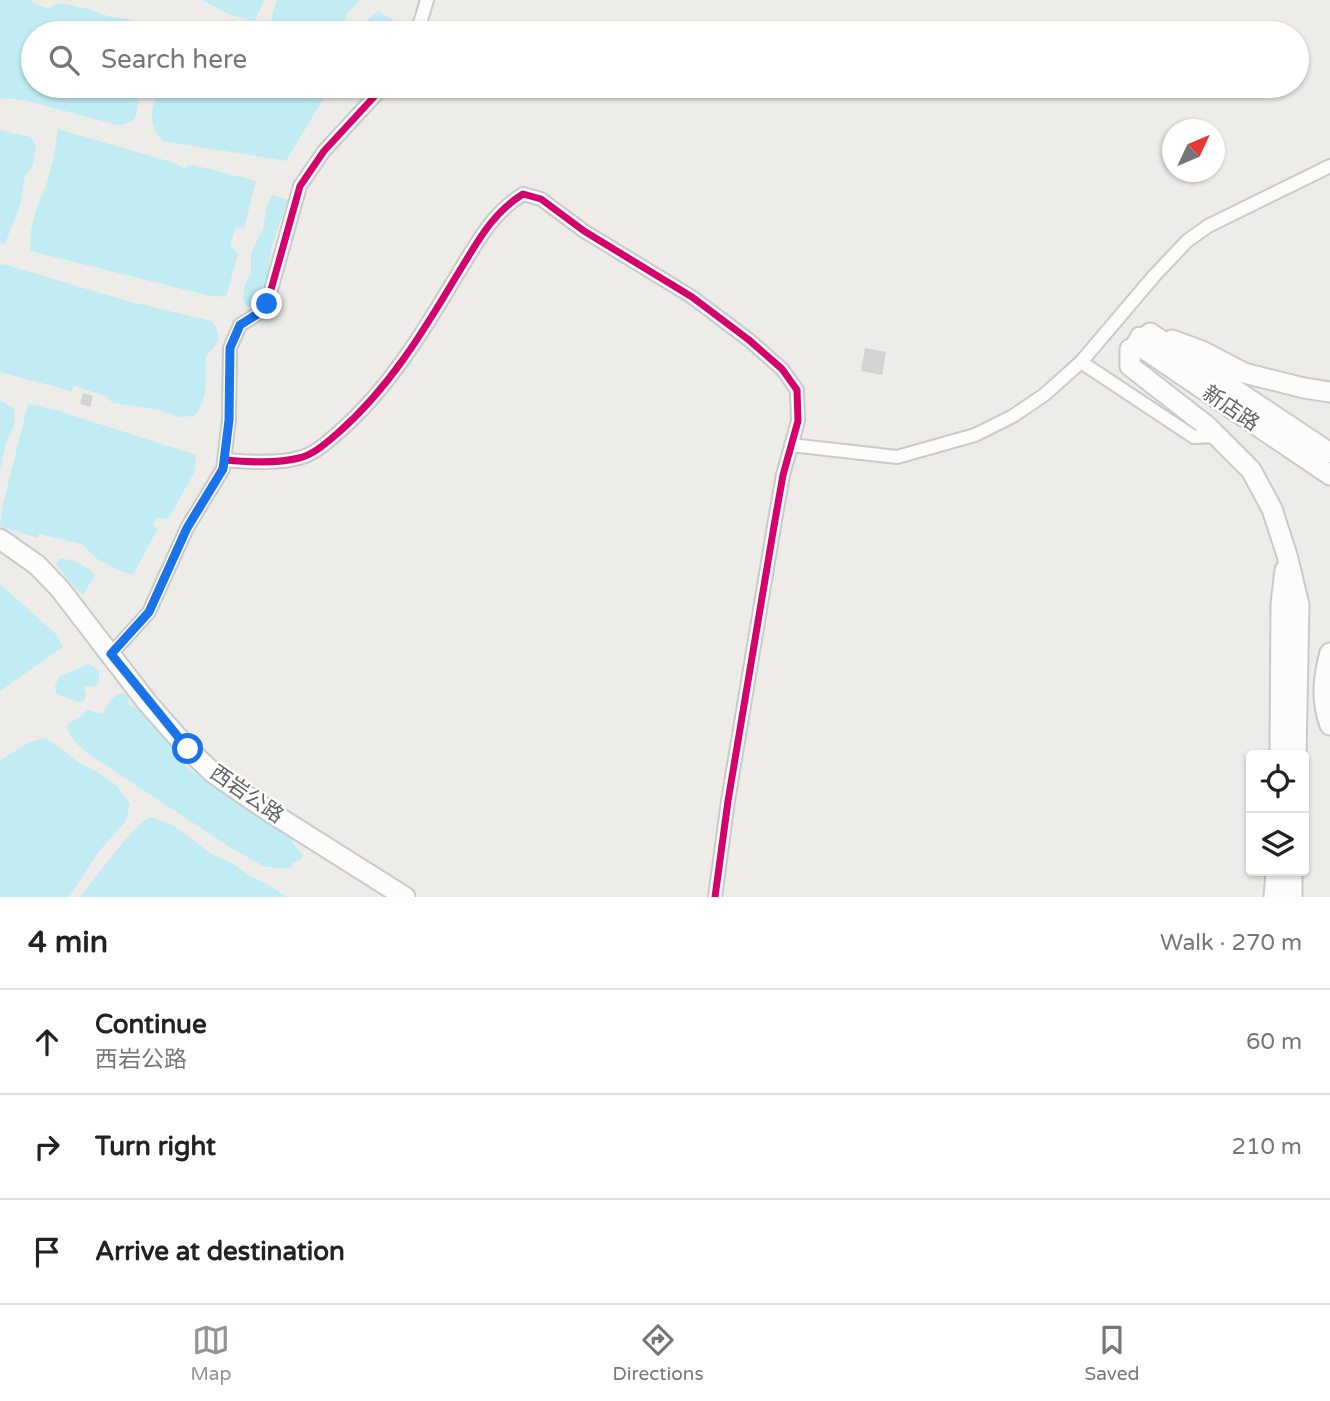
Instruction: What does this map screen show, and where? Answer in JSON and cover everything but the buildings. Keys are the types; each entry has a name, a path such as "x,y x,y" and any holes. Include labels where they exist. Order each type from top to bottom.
{"main road":[{"path":"1150,333 1202,351 1244,373 1330,392"},
{"name":"新店路","path":"1150,333 1330,453"},
{"name":"新店路","path":"1130,349 1141,347 1330,475"},
{"path":"1130,349 1130,366 1217,436 1251,470 1272,509 1287,555 1296,750"},
{"name":"西岩公路","path":"0,539 37,565 60,589 188,749 213,773 405,897"},
{"path":"1280,750 1290,650"},
{"path":"1330,653 1326,669 1324,708 1330,725"},
{"path":"1274,897 1276,876"},
{"path":"1292,876 1292,897"}],"street":[{"path":"421,21 427,0"},
{"path":"111,654 149,612 187,528 223,469 229,420 230,348 233,335 240,325 259,313 267,304 300,187 324,151 373,98"},
{"path":"791,445 897,457 975,435 1013,416 1044,395 1081,362 1187,241 1208,226 1330,166"},
{"path":"225,460 299,458 314,452 363,410 422,333 487,226 505,205 523,194 541,199 584,231 692,297 782,369 797,390 798,421 774,526 728,801 715,897"},
{"path":"1130,349 1138,334 1150,333"},
{"path":"1081,362 1194,437 1217,436"}],"water":[{"path":"0,0 32,0 32,3 49,9 55,4 66,4 132,21 21,21 21,98 139,98 137,113 132,121 117,125 24,100 0,98"},
{"path":"202,0 264,0 255,21 230,15"},
{"path":"277,0 360,0 348,12 344,21 272,21"},
{"path":"378,11 394,21 368,21"},
{"path":"155,98 324,98 286,161 163,141 152,121"},
{"path":"58,129 178,164 185,169 189,164 256,181 244,229 236,227 230,246 238,254 226,297 206,295 30,251 32,226 50,174"},
{"path":"0,130 31,137 36,146 33,165 25,176 20,205 5,244 0,243"},
{"path":"272,195 288,200 272,246 267,279 253,307 247,306 243,301 244,288 251,272 251,253 263,229 267,205"},
{"path":"0,265 127,301 212,321 219,336 206,356 206,380 199,410 194,416 179,417 160,410 113,403 105,396 75,386 71,391 0,372"},
{"path":"0,400 14,409 15,416 0,470"},
{"path":"28,404 56,410 196,455 195,471 168,519 156,518 153,526 158,528 133,575 97,559 82,544 39,534 37,538 0,526"},
{"path":"60,559 79,563 95,575 83,595 56,564"},
{"path":"0,584 56,634 63,647 0,691"},
{"path":"89,664 99,671 99,683 84,687 84,701 78,702 56,694 55,686 59,677"},
{"path":"122,693 127,695 129,705 142,709 188,768 241,806 288,834 303,854 302,859 293,863 291,869 265,867 231,848 78,745 69,734 67,726 87,710 103,714 110,701"},
{"path":"46,738 116,785 130,804 126,821 100,850 69,897 0,897 0,760 30,742"},
{"path":"150,817 171,824 212,854 234,864 287,897 80,897 125,841"}],"cycle path":[{"path":"111,654 149,612 187,528 223,469 229,420 230,348 240,325 259,313 267,304 300,186 324,151 373,98"},
{"path":"225,460 272,462 299,458 316,451 339,432 374,397 404,358 485,230 502,211 523,194 541,199 584,231 692,297 782,369 797,390 798,421 783,475 774,526 728,801 715,897"}],"route":[{"path":"188,749 146,701 111,654 149,612 187,528 223,469 227,449 230,348 233,335 240,325 259,313 267,304"}]}
